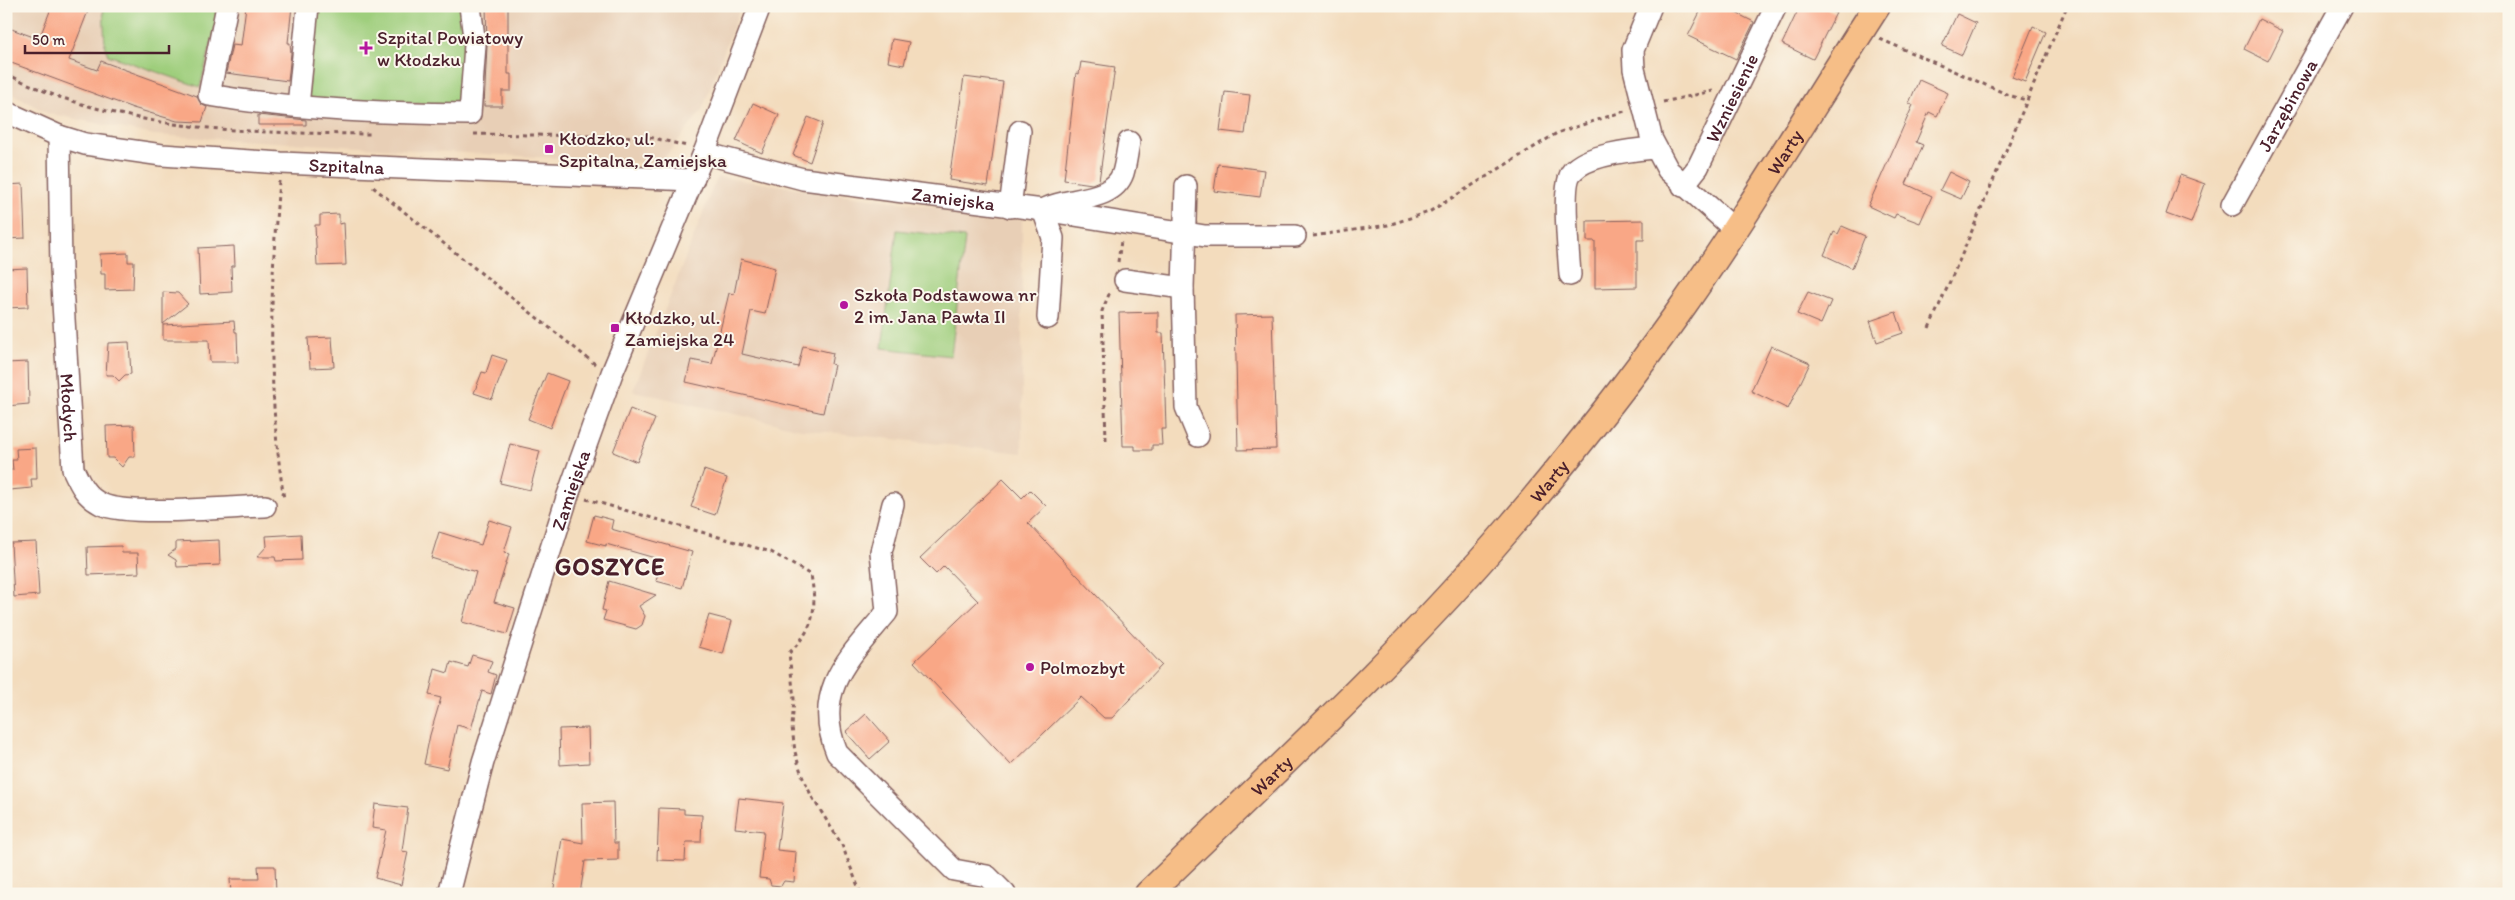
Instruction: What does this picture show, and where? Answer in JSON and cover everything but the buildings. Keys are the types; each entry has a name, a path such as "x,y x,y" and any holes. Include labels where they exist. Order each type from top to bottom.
{"main road":[{"name":"Warty","path":"1148,894 1374,673 1509,528 1630,378 1679,311 1877,6"}],"street":[{"path":"227,6 210,95 254,103 388,114 470,114 475,45 470,6"},
{"path":"298,106 308,6"},
{"name":"Zamiejska","path":"449,894 483,762 568,494 612,373 704,153 760,6"},
{"path":"1651,6 1633,50 1634,69 1642,106 1656,148 1668,170 1734,229"},
{"name":"Wzniesienie","path":"1684,186 1698,167 1776,6"},
{"name":"Jarzębinowa","path":"2232,205 2342,6"},
{"name":"Szpitalna","path":"6,112 59,136 112,149 162,155 281,163 693,180"},
{"path":"1010,207 1020,131"},
{"name":"Młodych","path":"59,136 61,269 73,469 84,492 102,505 129,509 265,506"},
{"path":"1048,318 1053,238 1043,210 1054,205 1090,198 1109,189 1122,175 1129,142"},
{"path":"1570,275 1566,186 1571,172 1593,159 1626,150 1656,148"},
{"name":"Zamiejska","path":"704,153 803,180 1043,210 1195,234 1295,236"},
{"path":"1186,186 1195,234 1183,288 1186,407 1198,436"},
{"path":"1118,279 1183,288"},
{"path":"894,504 881,552 887,612 853,652 832,686 827,717 830,735 837,752 954,870 987,876 1005,894"}],"path":[{"path":"1929,328 2067,6"},
{"path":"1861,30 2011,96 2026,100"},
{"path":"1679,99 1730,88 1736,90"},
{"path":"1295,236 1320,236 1388,225 1428,212 1557,133 1583,123 1642,106"},
{"path":"265,506 284,500 275,443 270,358 273,252 281,163"},
{"path":"359,165 372,186 595,364 612,373"},
{"path":"1106,440 1102,311 1118,279 1123,223"},
{"path":"568,494 771,552 811,575 814,617 803,639 789,653 794,699 792,727 795,752 812,797 842,846 861,894"}],"shaded area":[{"name":"Szpital Powiatowy w Kłodzku","path":"6,6 741,6 702,110 660,164 154,135 47,113 6,90"},
{"name":"Szkoła Podstawowa nr 2 im. Jana Pawła II","path":"717,177 1022,219 1022,453 801,429 633,391"}],"green space":[{"path":"103,6 221,6 200,87 108,55 105,47"},
{"path":"315,6 463,6 465,13 462,105 307,100"},
{"path":"897,230 965,238 951,356 882,348"}],"place":[{"name":"Szpital Powiatowy w Kłodzku","path":"366,48"},
{"name":"Kłodzko, ul. Szpitalna, Zamiejska","path":"549,149"},
{"name":"Szkoła Podstawowa nr 2 im. Jana Pawła II","path":"844,305"},
{"name":"Kłodzko, ul. Zamiejska 24","path":"615,328"},
{"name":"Polmozbyt","path":"1030,667"}],"district":[{"name":"GOSZYCE","path":"610,566"}]}
